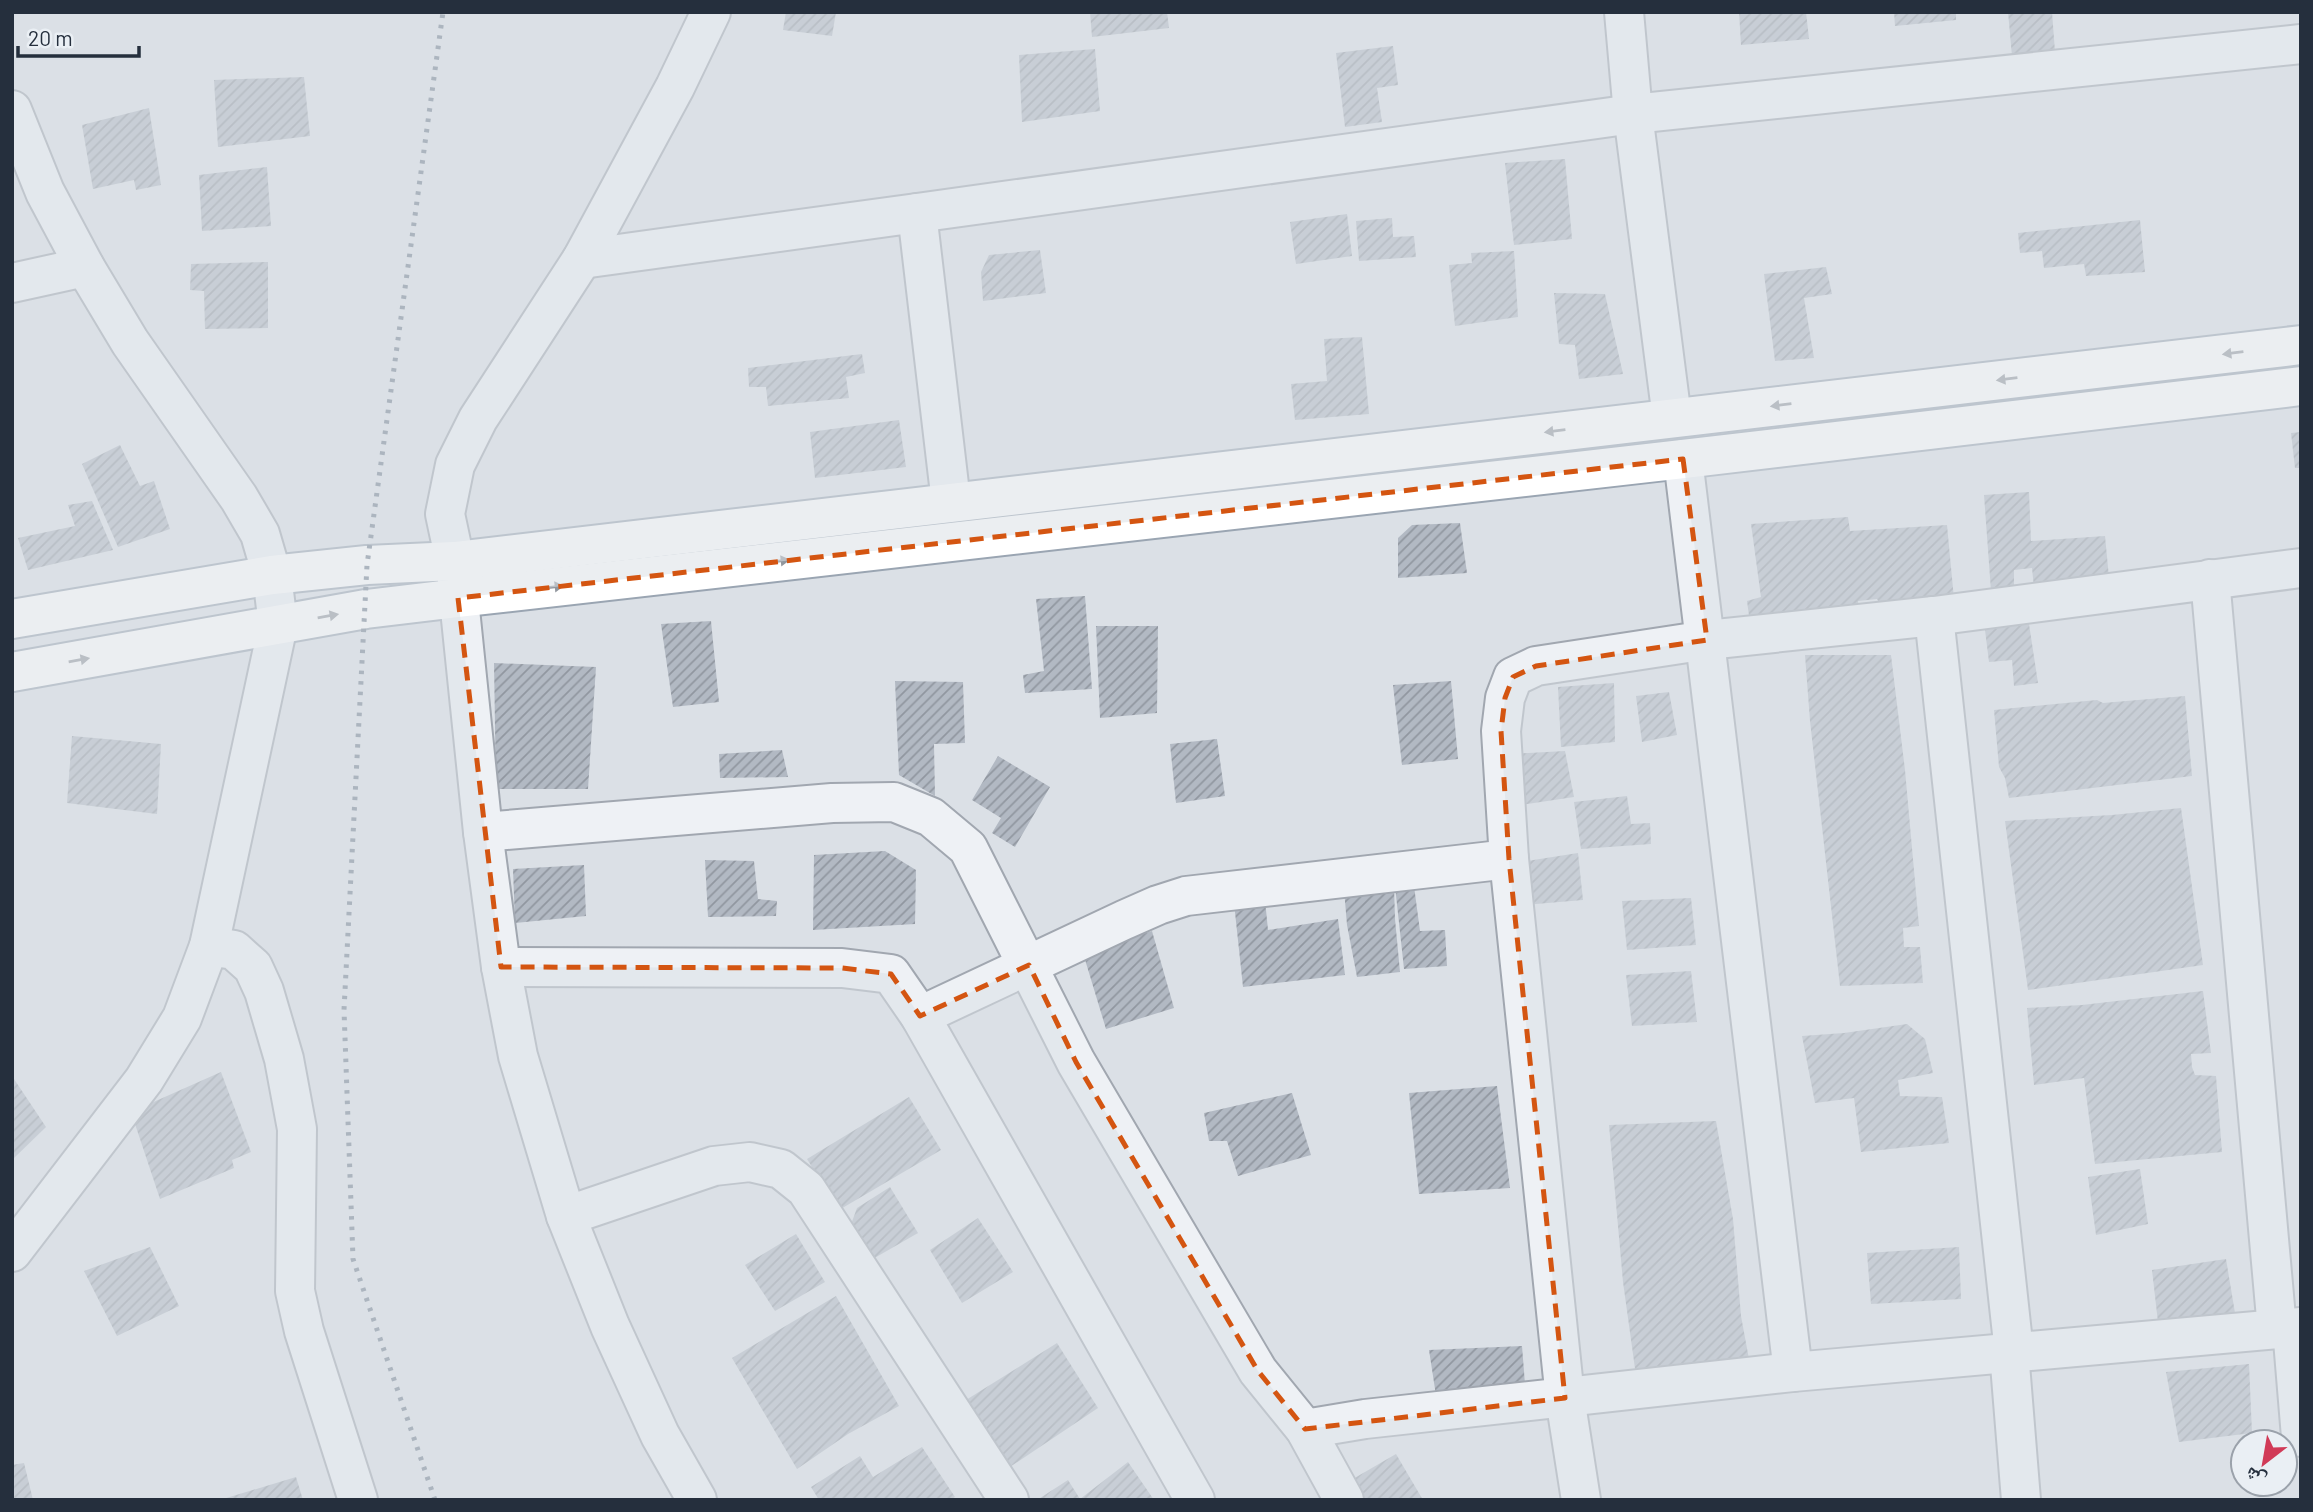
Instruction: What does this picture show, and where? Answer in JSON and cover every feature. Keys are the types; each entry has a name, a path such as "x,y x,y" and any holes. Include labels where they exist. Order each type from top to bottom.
{"main road":[{"path":"12,672 366,609 457,579 951,502 2301,345"},
{"path":"12,619 272,575 367,565 457,579 1684,459 2301,386"}],"street":[{"path":"698,1500 660,1435 610,1326 566,1216 518,1056 501,967 482,832 457,579 445,514 455,465 478,419 582,259 675,87 711,12"},
{"path":"1624,12 1633,114 1672,418"},
{"path":"582,259 1633,114 2301,44"},
{"path":"12,110 45,192 85,267 130,342 239,498 260,534 272,575 278,625 209,946 182,1018 144,1080 12,1252"},
{"path":"917,213 951,502"},
{"path":"12,283 85,267"},
{"path":"1684,459 1793,1372"},
{"path":"1581,1500 1565,1398 1509,859 1502,731 1505,698 1513,677 1536,666 1707,640 1934,616 2301,568"},
{"path":"2210,579 2301,1437"},
{"path":"1934,616 2012,1352 2021,1500"},
{"path":"482,832 832,803 894,802 931,817 968,848 1076,1062 1258,1371 1305,1429 1344,1500"},
{"path":"920,1016 1158,905 1186,896 1509,859"},
{"path":"209,946 234,950 253,967 264,991 284,1059 297,1129 295,1291 304,1331 358,1500"},
{"path":"501,967 842,968 891,974 920,1016 1195,1500"},
{"path":"566,1216 713,1166 750,1162 780,1169 806,1189 1009,1500"},
{"path":"1305,1429 1365,1419 1793,1372 2290,1328"}],"highlighted area":[{"path":"1683,459 1707,640 1536,666 1513,677 1505,698 1501,731 1509,859 1565,1398 1305,1429 1258,1371 1076,1062 1029,965 920,1016 891,974 842,968 501,967 458,598"}],"building":[{"path":"786,12 836,12 832,36 783,30"},
{"path":"1090,12 1167,12 1169,28 1092,37"},
{"path":"1739,12 1806,12 1809,39 1741,45"},
{"path":"1894,12 1956,12 1956,20 1895,26"},
{"path":"2008,12 2052,12 2055,52 2012,56"},
{"path":"1393,46 1398,85 1377,88 1382,122 1345,127 1336,53"},
{"path":"1095,49 1100,111 1022,122 1019,55"},
{"path":"304,77 310,136 218,147 214,80"},
{"path":"149,108 161,185 136,190 134,180 93,189 82,125"},
{"path":"1565,159 1572,239 1514,245 1505,163"},
{"path":"267,167 271,226 202,231 199,175"},
{"path":"1347,214 1352,256 1296,264 1290,222"},
{"path":"1392,218 1393,237 1414,236 1416,257 1359,261 1356,221"},
{"path":"2140,220 2145,272 2086,276 2084,264 2044,268 2042,251 2020,253 2018,233"},
{"path":"1040,250 1046,293 983,301 981,272 989,255"},
{"path":"1514,251 1518,317 1455,326 1449,265 1472,263 1471,253"},
{"path":"268,262 268,328 205,329 204,291 190,290 191,264"},
{"path":"1826,267 1832,294 1804,298 1814,358 1775,361 1764,274"},
{"path":"1554,293 1605,294 1623,374 1579,379 1575,345 1559,344"},
{"path":"1362,337 1369,414 1295,420 1291,384 1327,381 1324,339"},
{"path":"862,354 865,373 846,377 849,398 768,406 766,387 749,387 748,368"},
{"path":"899,420 906,467 815,478 810,432"},
{"path":"2301,432 2301,468 2295,468 2291,433"},
{"path":"120,445 140,486 154,481 170,529 118,547 82,464"},
{"path":"2029,492 2031,541 2105,536 2110,588 2035,598 2032,568 2014,570 2014,590 1991,591 1984,495"},
{"path":"92,501 113,550 28,570 18,538 75,526 68,505"},
{"path":"1848,517 1850,531 1947,525 1954,599 1882,607 1877,599 1858,601 1859,609 1750,623 1747,601 1761,597 1751,524"},
{"path":"1460,523 1467,573 1398,578 1398,538 1412,525"},
{"path":"1085,596 1092,689 1025,693 1023,675 1044,671 1036,599"},
{"path":"711,621 719,702 673,707 661,624"},
{"path":"2029,624 2038,683 2014,686 2012,660 1989,662 1985,630"},
{"path":"1096,626 1158,626 1157,713 1100,718"},
{"path":"1805,655 1891,655 1905,770 1919,926 1903,928 1904,947 1920,947 1923,983 1840,986"},
{"path":"494,663 596,667 588,789 496,789"},
{"path":"895,681 963,682 965,743 934,744 935,796 899,775"},
{"path":"1451,681 1458,759 1402,765 1393,685"},
{"path":"1614,683 1615,742 1561,747 1558,687"},
{"path":"1669,692 1677,735 1642,742 1636,696"},
{"path":"2185,696 2192,776 2009,798 2005,778 1999,767 1994,710 2097,700 2103,703"},
{"path":"72,736 161,744 157,814 67,803"},
{"path":"1217,739 1225,796 1176,803 1170,744"},
{"path":"782,750 788,777 720,778 719,754"},
{"path":"1565,751 1574,797 1514,806 1508,754"},
{"path":"998,756 1050,787 1015,847 992,833 1001,818 972,800"},
{"path":"1627,796 1631,824 1650,823 1651,844 1581,849 1574,802"},
{"path":"2181,808 2203,965 2028,990 2005,821"},
{"path":"885,851 916,870 915,924 813,930 814,855"},
{"path":"1578,853 1583,900 1524,905 1520,862"},
{"path":"705,860 754,861 758,899 777,901 776,916 708,917"},
{"path":"584,865 586,916 515,923 513,869"},
{"path":"1394,886 1400,972 1357,977 1347,925 1344,889"},
{"path":"1395,886 1414,886 1420,931 1445,930 1447,966 1404,969"},
{"path":"1691,898 1696,945 1627,950 1622,901"},
{"path":"1265,900 1268,930 1338,919 1345,975 1243,987 1234,903"},
{"path":"1152,931 1174,1008 1106,1029 1083,953"},
{"path":"1691,971 1697,1022 1632,1026 1626,975"},
{"path":"2203,991 2211,1053 2191,1054 2192,1067 2195,1075 2216,1076 2222,1152 2095,1164 2084,1078 2034,1085 2027,1008 2082,1005"},
{"path":"1907,1024 1925,1039 1933,1073 1898,1080 1900,1096 1942,1097 1949,1143 1861,1152 1854,1098 1815,1103 1802,1036"},
{"path":"221,1072 251,1152 232,1160 234,1168 160,1199 131,1112"},
{"path":"12,1076 46,1127 12,1160"},
{"path":"1497,1086 1510,1188 1419,1194 1409,1093"},
{"path":"1292,1093 1311,1155 1238,1176 1227,1141 1209,1141 1204,1113"},
{"path":"909,1097 941,1150 839,1210 807,1159"},
{"path":"1716,1121 1733,1219 1741,1316 1751,1370 1637,1383 1623,1282 1609,1125"},
{"path":"2140,1169 2148,1224 2096,1235 2088,1177"},
{"path":"890,1187 918,1233 871,1260 850,1227 857,1208"},
{"path":"978,1218 1013,1272 962,1303 930,1250"},
{"path":"796,1234 825,1282 775,1311 745,1265"},
{"path":"150,1247 179,1306 117,1336 84,1271"},
{"path":"1959,1247 1961,1299 1871,1304 1867,1253"},
{"path":"2226,1259 2237,1325 2159,1331 2152,1270"},
{"path":"836,1296 899,1406 848,1434 797,1469 732,1358"},
{"path":"1057,1343 1098,1408 1001,1473 958,1405"},
{"path":"1522,1346 1526,1397 1437,1402 1429,1350"},
{"path":"2249,1364 2252,1428 2229,1428 2229,1436 2179,1442 2166,1372"},
{"path":"922,1447 955,1497 950,1500 819,1500 811,1487 860,1456 873,1477"},
{"path":"1396,1454 1423,1500 1356,1500 1346,1483"},
{"path":"1128,1462 1154,1500 1037,1500 1068,1480 1080,1499"},
{"path":"24,1463 33,1500 12,1500 12,1465"},
{"path":"296,1477 303,1500 223,1500 223,1499"}],"railway":[{"path":"435,1500 353,1259 344,1010 367,565 443,12"}]}
